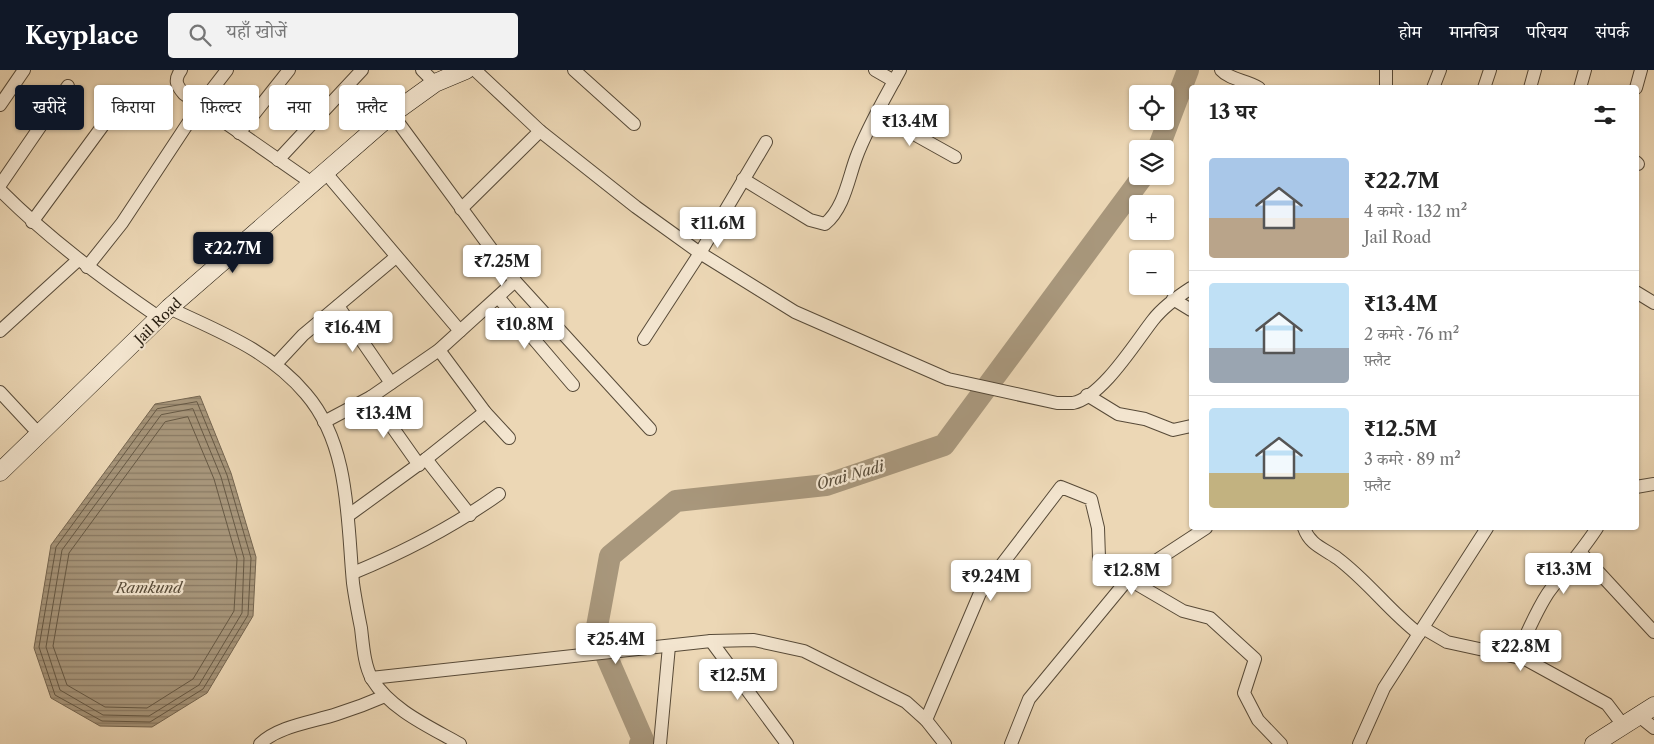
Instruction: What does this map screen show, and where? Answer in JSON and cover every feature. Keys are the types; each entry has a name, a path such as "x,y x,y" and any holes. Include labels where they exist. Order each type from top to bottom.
{"street":[{"path":"0,106 24,70"},
{"path":"181,70 176,81 177,86 183,91"},
{"path":"215,85 227,70"},
{"path":"239,133 289,70"},
{"path":"278,160 362,70"},
{"path":"422,70 435,83"},
{"name":"Jail Road","path":"405,105 435,83 466,70"},
{"path":"475,70 540,131 636,207 700,253 795,312 948,379 1057,403 1074,402 1087,395 1122,362 1154,319 1173,299 1189,289"},
{"path":"574,70 634,124"},
{"path":"743,179 810,220 825,224 832,218 844,194 856,156 897,75 876,70"},
{"path":"1221,70 1227,76 1246,80 1254,85"},
{"path":"1386,70 1386,85"},
{"path":"1434,85 1440,70"},
{"path":"1485,85 1490,70"},
{"path":"1531,85 1535,70"},
{"path":"1581,85 1585,70"},
{"path":"1637,85 1641,70"},
{"path":"878,114 955,158"},
{"path":"0,185 38,130"},
{"path":"32,222 100,130"},
{"path":"0,331 83,264 122,223 183,130"},
{"path":"235,130 278,160 319,178 396,257 460,331"},
{"name":"Jail Road","path":"0,472 165,313 374,130"},
{"path":"404,130 515,281 650,429"},
{"path":"461,208 540,131"},
{"path":"644,339 700,253 766,142"},
{"path":"0,190 32,222 83,264 165,313 241,342 276,364 308,396 324,422 333,442 349,515 353,573 366,662 372,678 385,696 414,718 460,744"},
{"path":"276,364 303,335 396,257"},
{"path":"324,422 371,397 439,350 515,281"},
{"path":"1639,294 1654,304"},
{"path":"498,297 573,385"},
{"path":"1173,299 1189,309"},
{"path":"338,306 391,383"},
{"path":"439,350 485,412 509,438"},
{"path":"0,392 40,434"},
{"path":"1087,395 1118,414 1145,419 1173,430 1189,426"},
{"path":"371,397 423,462 470,515"},
{"path":"349,515 423,462 485,412"},
{"path":"1639,486 1654,484"},
{"path":"926,720 980,593 1061,487 1091,499 1098,528 1099,558 1128,579 1183,611 1210,618 1254,659 1244,693 1258,720 1281,744"},
{"path":"353,573 400,554 470,515 499,494"},
{"path":"1011,744 1029,699 1128,579 1203,530"},
{"path":"1305,530 1314,545 1335,556 1366,581 1395,614 1421,631 1447,642 1517,656 1599,698 1616,713 1631,721 1654,728"},
{"path":"1358,744 1384,688 1486,530"},
{"path":"1517,656 1534,617 1548,594 1581,553 1596,530"},
{"path":"1581,553 1654,632"},
{"path":"372,678 711,641 754,640 804,652 906,702 926,720 945,744"},
{"path":"711,641 787,744"},
{"path":"660,744 669,646"},
{"path":"260,744 266,738 286,730 358,708 385,696"},
{"path":"1594,744 1654,706"}],"water":[{"name":"Ramkund","path":"200,396 231,473 256,557 253,616 207,693 152,727 100,726 51,698 34,648 51,545 155,404"}],"waterway":[{"name":"Orai Nadi","path":"1161,140 1188,70"},
{"name":"Orai Nadi","path":"640,744 643,740 596,632 610,556 676,501 826,485 944,445 1136,185"}]}
